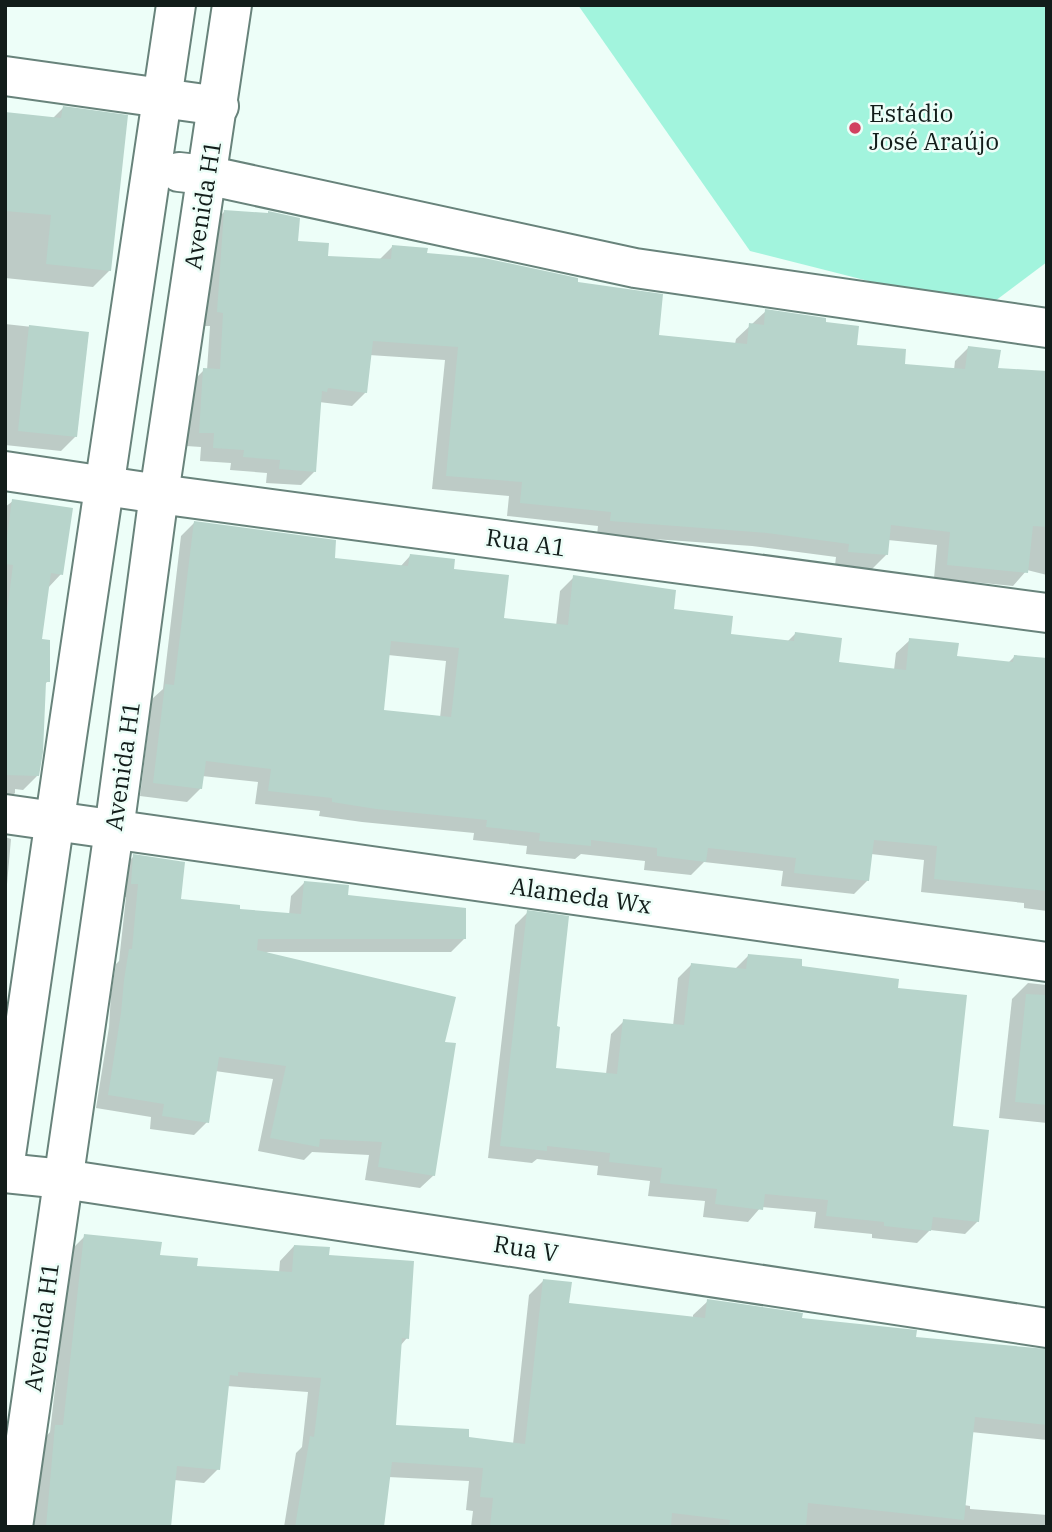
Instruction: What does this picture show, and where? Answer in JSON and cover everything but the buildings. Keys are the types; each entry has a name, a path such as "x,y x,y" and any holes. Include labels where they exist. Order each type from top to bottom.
{"street":[{"path":"5,1163 176,5"},
{"name":"Avenida H1","path":"13,1527 114,830 159,494 232,5"},
{"path":"5,76 219,106"},
{"path":"153,170 206,175 635,268 1047,328"},
{"name":"Rua A1","path":"5,471 1047,613"},
{"name":"Alameda Wx","path":"5,814 1047,962"},
{"name":"Rua V","path":"5,1173 63,1179 1047,1328"}],"green space":[{"name":"Estádio José Araújo","path":"578,5 1047,5 1047,262 983,310 750,251"}],"place":[{"name":"Estádio José Araújo","path":"855,128"}]}
